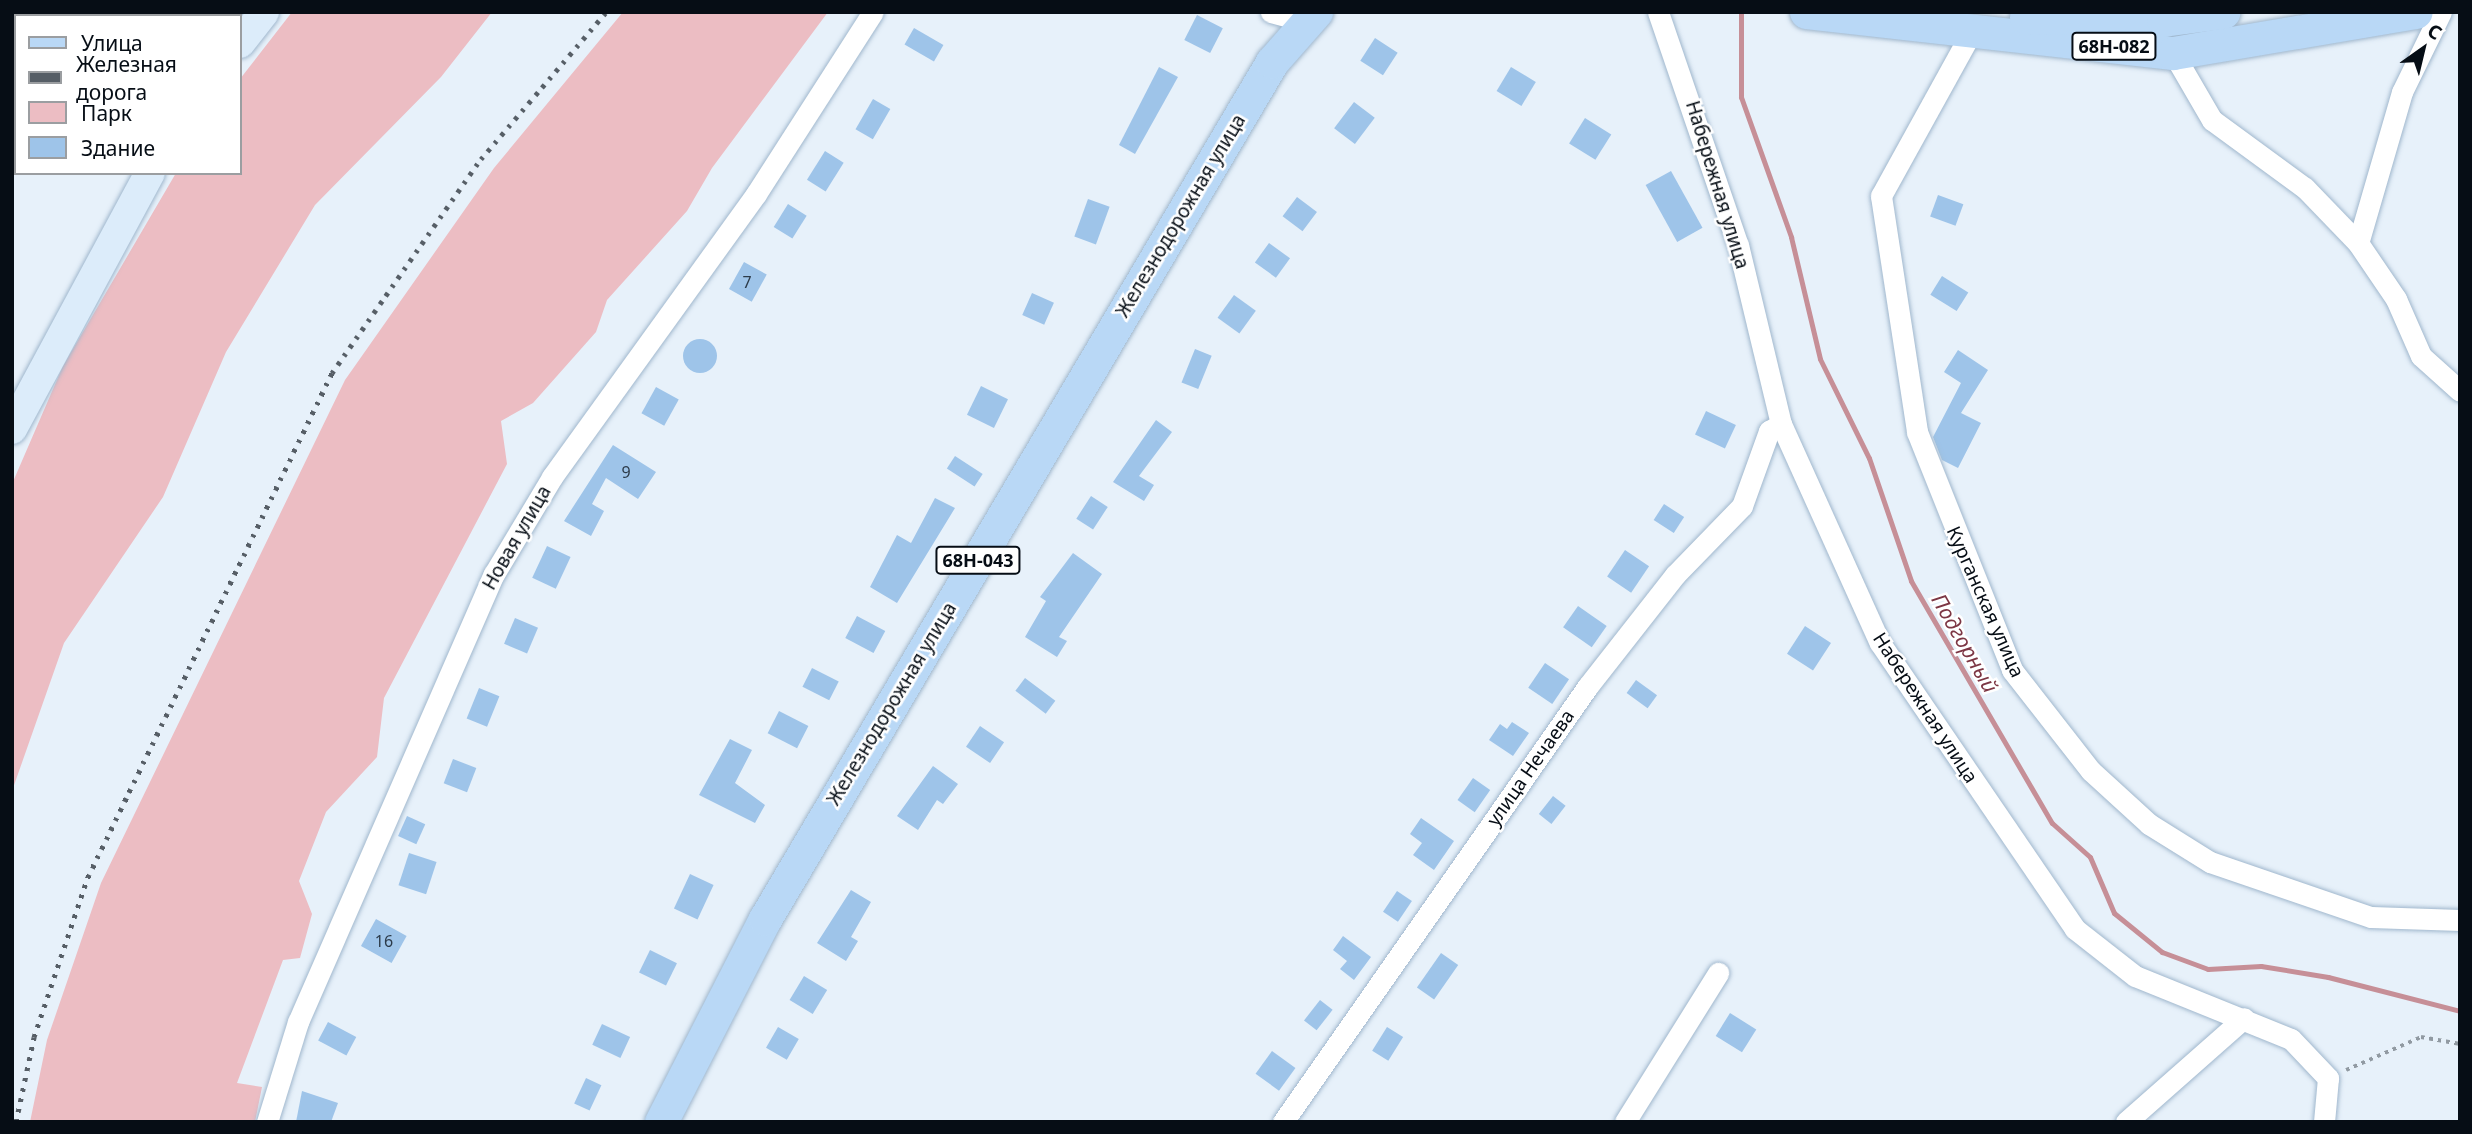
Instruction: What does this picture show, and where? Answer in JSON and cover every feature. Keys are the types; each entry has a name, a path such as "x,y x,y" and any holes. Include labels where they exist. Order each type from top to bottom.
{"main road":[{"name":"68Н-082","path":"1808,13 2184,15 2223,12"},
{"name":"68Н-082","path":"1808,13 2173,53 2416,12"},
{"name":"Железнодорожная улица","path":"661,1122 772,907 1272,62 1310,17"}],"street":[{"path":"242,40 264,12"},
{"name":"Новая улица","path":"267,1122 298,1022 494,575 552,477 756,194 873,12"},
{"path":"1271,12 1310,17"},
{"name":"Набережная улица","path":"1658,12 1738,245 1781,424 1880,643 2075,929 2134,975 2291,1039 2328,1078"},
{"path":"2358,243 2402,92 2441,12"},
{"name":"Курганская улица","path":"1972,31 1881,196 1917,432 2012,670 2091,771 2150,824 2210,862 2371,917 2460,920"},
{"path":"2173,53 2212,120 2305,188 2358,243 2396,299 2421,356 2460,391"},
{"path":"12,429 149,175"},
{"name":"улица Нечаева","path":"1283,1122 1588,687 1675,575 1742,506 1769,431 1781,424"},
{"path":"1625,1122 1718,973"},
{"path":"2126,1122 2244,1018"},
{"path":"2325,1122 2328,1078"}],"path":[{"path":"2328,1078 2421,1038 2460,1044"}],"green space":[{"path":"292,12 492,12 441,77 315,205 226,352 163,497 64,643 12,791 12,484 63,366 175,175 242,175 242,76"},
{"path":"623,12 828,12 712,168 687,211 607,300 596,332 533,403 501,421 507,464 384,698 377,757 326,812 299,881 312,914 300,958 283,960 237,1083 262,1087 255,1122 30,1122 47,1040 101,883 345,380 494,168"}],"building":[{"path":"1197,15 1223,28 1210,53 1184,40"},
{"path":"914,28 943,45 934,61 904,44"},
{"path":"1375,38 1398,53 1383,75 1360,61"},
{"path":"1159,67 1178,77 1135,154 1119,145"},
{"path":"1511,67 1536,82 1521,106 1497,91"},
{"path":"873,99 890,109 873,139 856,129"},
{"path":"1354,102 1375,118 1355,144 1334,128"},
{"path":"1585,118 1611,134 1595,160 1569,143"},
{"path":"825,151 844,163 826,191 807,180"},
{"path":"1671,171 1703,228 1677,242 1646,185"},
{"path":"1938,195 1963,204 1956,226 1930,217"},
{"path":"1297,197 1317,212 1303,231 1283,216"},
{"path":"1088,199 1110,207 1096,244 1074,237"},
{"path":"788,204 807,216 792,239 774,227"},
{"path":"1269,243 1290,258 1276,278 1255,262"},
{"path":"744,262 767,275 752,302 729,289"},
{"path":"1942,276 1968,292 1957,311 1930,295"},
{"path":"1032,293 1054,303 1044,325 1022,315"},
{"path":"1234,295 1256,311 1239,334 1218,318"},
{"path":"700,339 712,344 717,356 712,368 700,373 688,368 683,356 688,344"},
{"path":"1195,349 1212,356 1198,389 1182,382"},
{"path":"1958,350 1988,370 1961,413 1981,423 1958,468 1942,460 1933,437 1961,383 1944,372"},
{"path":"981,386 1008,399 994,428 967,415"},
{"path":"656,387 679,400 664,426 641,413"},
{"path":"1706,411 1736,425 1725,449 1695,435"},
{"path":"1156,420 1172,432 1139,476 1154,485 1144,501 1113,482"},
{"path":"613,445 656,472 638,499 606,478 592,504 604,511 591,536 564,521"},
{"path":"955,456 983,474 975,487 947,469"},
{"path":"1091,496 1108,507 1093,530 1076,519"},
{"path":"935,498 955,508 897,603 870,587 897,535 911,543"},
{"path":"1664,504 1684,517 1674,533 1654,520"},
{"path":"547,546 571,557 556,589 532,578"},
{"path":"1625,550 1649,566 1631,593 1607,577"},
{"path":"1073,553 1102,574 1059,637 1067,641 1057,657 1025,637 1046,601 1040,597"},
{"path":"1578,606 1607,626 1592,647 1563,627"},
{"path":"857,616 885,631 874,653 845,638"},
{"path":"515,618 538,628 527,654 504,644"},
{"path":"1805,626 1831,643 1813,671 1787,654"},
{"path":"1545,663 1569,679 1552,704 1528,688"},
{"path":"812,668 839,682 829,700 802,687"},
{"path":"1025,678 1055,701 1046,714 1015,691"},
{"path":"1636,680 1657,695 1648,708 1627,693"},
{"path":"479,688 499,696 487,727 467,719"},
{"path":"779,711 808,726 797,748 768,733"},
{"path":"1512,722 1529,733 1513,756 1489,740 1500,724 1507,729"},
{"path":"980,726 1004,742 990,763 966,747"},
{"path":"730,739 752,750 735,783 765,805 755,823 699,795"},
{"path":"453,759 476,768 467,792 444,783"},
{"path":"933,766 958,784 943,804 937,800 918,830 897,816"},
{"path":"1473,778 1490,790 1475,812 1458,800"},
{"path":"1553,796 1566,806 1551,824 1539,814"},
{"path":"407,816 425,824 416,844 398,836"},
{"path":"1421,818 1454,841 1434,870 1413,855 1422,843 1410,834"},
{"path":"409,853 437,862 426,894 398,885"},
{"path":"690,874 714,885 698,919 674,908"},
{"path":"851,890 871,902 851,937 858,941 846,961 817,943"},
{"path":"1397,891 1412,901 1398,922 1383,912"},
{"path":"376,919 407,936 392,963 361,946"},
{"path":"1343,936 1371,957 1354,980 1340,969 1347,961 1333,950"},
{"path":"650,950 677,963 666,986 639,972"},
{"path":"1441,953 1458,965 1434,999 1417,987"},
{"path":"804,976 827,990 813,1014 790,1000"},
{"path":"1320,1000 1333,1010 1317,1030 1304,1020"},
{"path":"1730,1013 1756,1029 1742,1052 1716,1036"},
{"path":"328,1022 356,1037 346,1056 318,1041"},
{"path":"602,1024 630,1037 620,1058 592,1045"},
{"path":"778,1027 799,1039 787,1060 766,1048"},
{"path":"1387,1027 1403,1037 1388,1061 1372,1051"},
{"path":"1272,1051 1295,1068 1279,1091 1256,1074"},
{"path":"586,1078 601,1085 590,1111 574,1103"},
{"path":"302,1091 338,1103 331,1122 296,1122"}],"waterway":[{"name":"Подгорный","path":"1741,12 1741,97 1791,237 1820,359 1869,458 1911,581 2052,823 2090,857 2114,913 2162,952 2208,969 2261,966 2328,977 2460,1011"}],"railway":[{"path":"16,1122 34,1037 88,877 332,373 481,159 606,12"}]}
